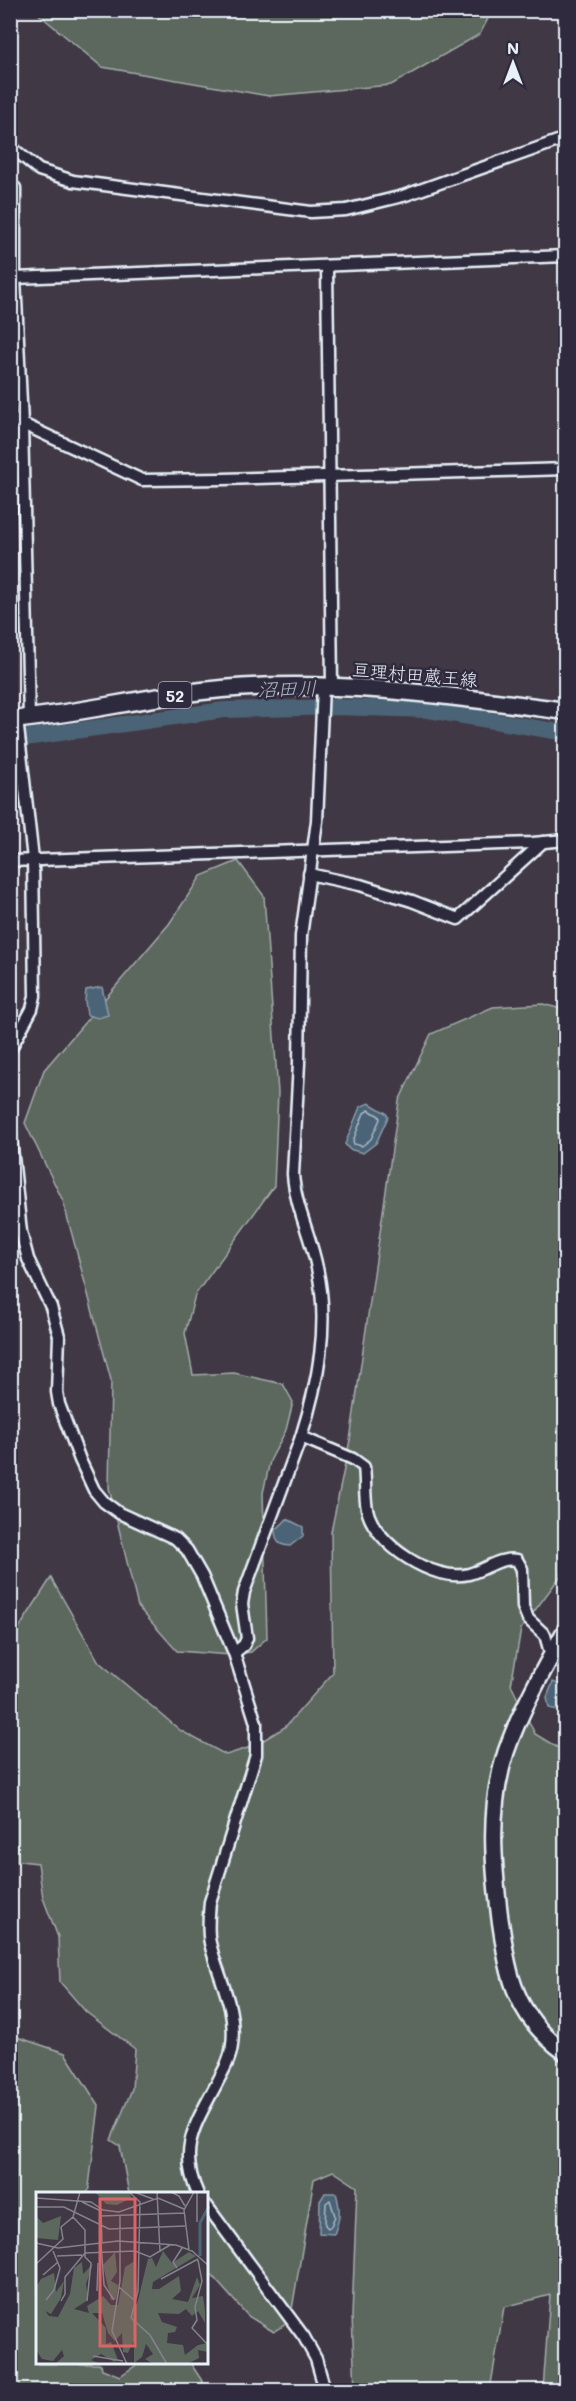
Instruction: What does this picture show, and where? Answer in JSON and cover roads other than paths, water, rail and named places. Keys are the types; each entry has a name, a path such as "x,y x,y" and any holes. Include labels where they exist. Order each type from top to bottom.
{"main road":[{"name":"亘理村田蔵王線","path":"19,719 221,689 328,687 401,690 566,711"}],"street":[{"path":"10,146 39,170 73,181 311,212 346,210 403,196 566,138"},
{"path":"10,186 15,188 15,278 22,423 19,719 33,860 35,996 32,1009 10,1050"},
{"path":"15,278 566,256"},
{"path":"234,1653 244,1645 247,1638 242,1604 244,1592 301,1437 310,1405 323,1337 323,1297 317,1267 294,1188 293,1174 299,1063 300,936 313,850 328,687 331,474 327,266"},
{"path":"10,418 142,480 566,469"},
{"path":"10,861 566,840"},
{"path":"309,874 401,898 458,919 543,842"},
{"path":"10,1128 21,1232 28,1259 51,1307 59,1336 57,1392 59,1404 80,1460 94,1490 104,1502 119,1513 176,1539 188,1550 202,1576 234,1653 256,1723 256,1755 210,1902 208,1924 210,1942 227,1993 233,2031 232,2047 226,2065 189,2141 188,2158 191,2178 197,2192"},
{"path":"301,1437 353,1459 364,1467 367,1509 373,1525 402,1556 431,1571 449,1575 468,1574 508,1558 517,1560 522,1569 523,1607 528,1619 545,1635 551,1656"},
{"path":"566,1629 506,1752 496,1794 492,1849 505,1951 517,1994 530,2018 554,2045 566,2053"},
{"path":"208,2207 304,2337 316,2360 325,2391"}],"water":[{"path":"102,987 108,1015 98,1018 87,1015 86,990"},
{"path":"369,1103 386,1113 388,1117 376,1143 363,1153 349,1149 345,1144 360,1107"},
{"path":"287,1519 303,1527 303,1536 290,1546 279,1543 275,1531"},
{"path":"553,1682 565,1687 565,1708 561,1711 549,1708 547,1697"},
{"path":"325,2193 336,2193 338,2199 338,2224 334,2234 319,2233 320,2201"}],"waterway":[{"name":"沼田川","path":"10,740 224,710 336,707 428,710 566,733"}]}
